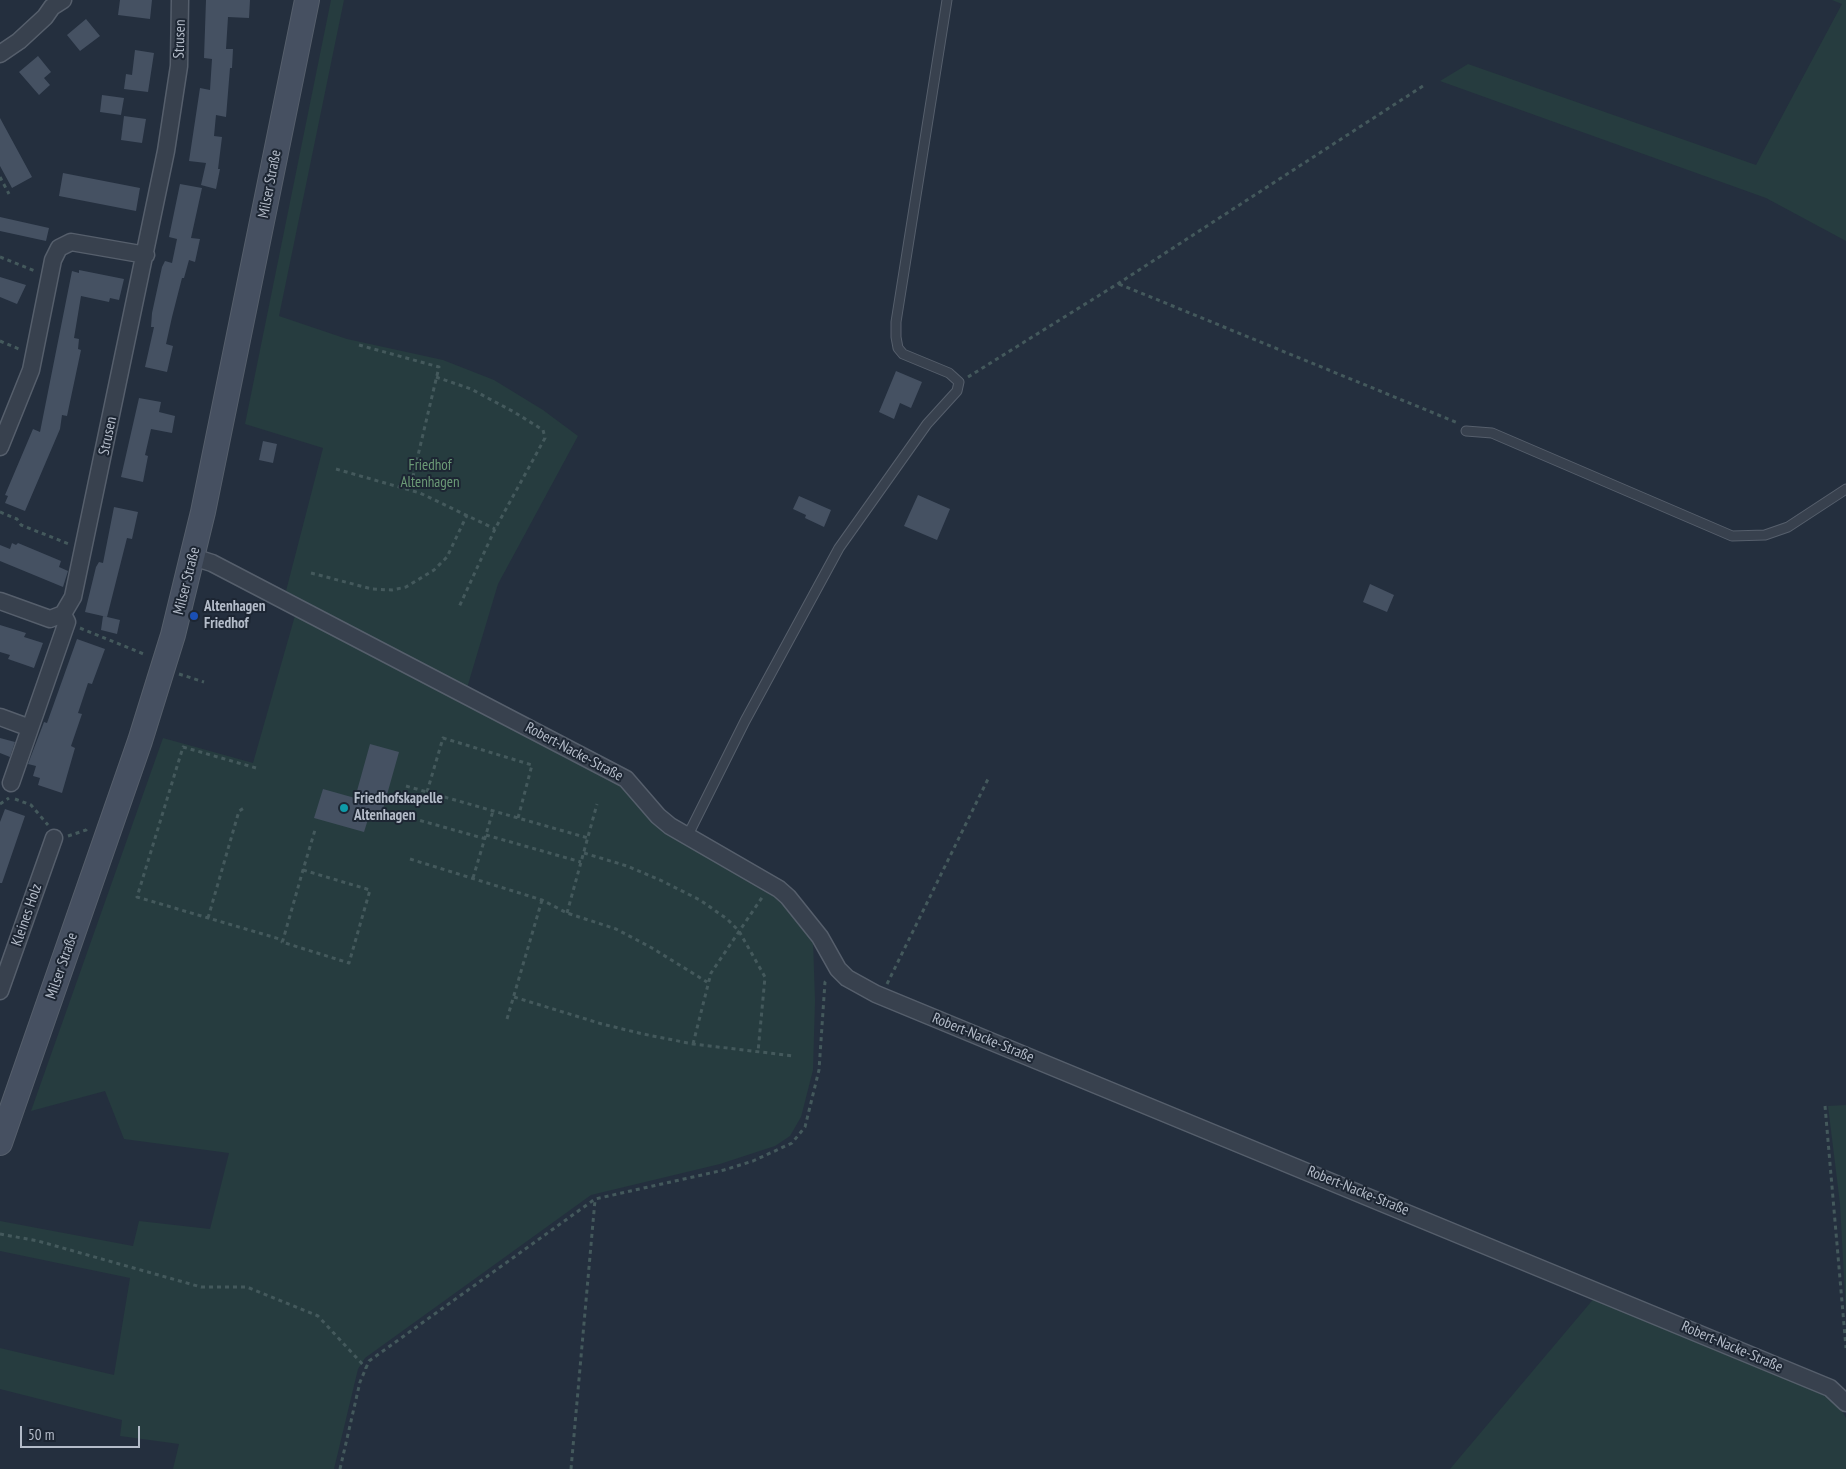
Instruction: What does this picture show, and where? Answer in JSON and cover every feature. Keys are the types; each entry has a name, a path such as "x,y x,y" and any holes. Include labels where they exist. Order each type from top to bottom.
{"main road":[{"name":"Milser Straße","path":"0,1143 140,741 173,635 192,557 307,0"}],"street":[{"name":"Strusen","path":"11,783 73,597 146,255 166,151 179,66 180,0"},
{"path":"0,54 36,26 52,2"},
{"path":"0,447 28,381 50,277 59,248 71,242 146,255"},
{"name":"Robert-Nacke-Straße","path":"192,557 212,563 626,779 658,816 687,836 770,884 788,897 820,937 838,969 847,978 881,996 1821,1384 1839,1395 1846,1403"},
{"path":"0,601 50,619 65,618"},
{"path":"0,717 30,728"},
{"name":"Kleines Holz","path":"0,992 54,838"}],"lane":[{"path":"687,836 745,721 840,548 927,424 957,391 959,382 949,373 903,354 898,348 896,337 896,322 946,0"},
{"path":"1466,431 1492,434 1732,536 1765,535 1788,527 1846,489"}],"path":[{"path":"959,382 1119,284 1426,84"},
{"path":"0,177 9,194"},
{"path":"0,257 50,277"},
{"path":"1119,284 1464,425 1466,431"},
{"path":"0,341 34,354"},
{"path":"359,345 439,367 410,489"},
{"path":"436,377 471,389 543,430 545,438 495,529 459,608"},
{"path":"336,469 410,489 495,529"},
{"path":"0,512 17,519 21,525 83,550"},
{"path":"311,573 372,589 392,590 406,587 434,570 446,557 467,515"},
{"path":"65,618 147,655"},
{"path":"178,674 204,682"},
{"path":"427,792 443,738 532,765 518,818"},
{"path":"256,768 183,747 137,897 283,940 282,942 349,963 370,890 303,870"},
{"path":"881,996 988,778"},
{"path":"406,786 588,838"},
{"path":"0,804 12,798 31,805 46,822 54,838"},
{"path":"567,913 598,804"},
{"path":"208,918 240,811 244,808"},
{"path":"473,878 493,811"},
{"path":"397,814 581,862"},
{"path":"283,940 315,830"},
{"path":"584,853 627,866 700,900 727,919 739,932 765,977 758,1052"},
{"path":"410,859 542,900 567,913 616,929 652,948 707,982"},
{"path":"693,1044 707,982 770,884"},
{"path":"507,1019 542,900"},
{"path":"340,1469 360,1382 369,1361 595,1199 724,1170 753,1161 792,1143 805,1127 819,1070 825,982 838,969"},
{"path":"514,997 602,1024 693,1044 794,1056"},
{"path":"1825,1106 1846,1348"},
{"path":"571,1469 595,1199"},
{"path":"0,1234 38,1242 201,1287 247,1287 318,1316 366,1368"}],"green space":[{"name":"Friedhof Altenhagen","path":"331,0 344,0 279,316 347,339 443,360 494,380 543,410 578,436 498,584 467,688 286,591 323,448 245,424"},
{"path":"1832,0 1846,0 1846,241 1766,198 1440,81 1468,64 1756,165 1842,4"},
{"path":"296,612 507,724 567,759 626,786 777,895 813,941 815,1001 813,1070 801,1117 790,1136 775,1146 720,1164 591,1195 365,1358 358,1369 334,1469 173,1469 179,1444 120,1436 122,1420 0,1389 0,1348 114,1375 130,1278 0,1251 0,1221 133,1246 139,1221 210,1229 229,1153 124,1139 105,1091 31,1111 163,738 253,763"},
{"path":"1846,1105 1846,1315 1840,1204 1828,1106"},
{"path":"1596,1296 1828,1392 1838,1403 1846,1418 1846,1469 1450,1469"}],"building":[{"path":"120,0 152,0 150,19 118,15"},
{"path":"206,0 250,0 249,18 228,17 226,49 233,49 232,68 230,68 226,117 216,115 214,136 222,137 218,169 220,169 216,189 201,185 206,163 189,161 200,88 210,90 212,59 204,58"},
{"path":"86,19 100,36 80,51 67,35"},
{"path":"135,50 154,53 148,92 124,89 126,74 132,75"},
{"path":"38,56 51,72 44,78 50,85 39,95 19,72"},
{"path":"102,95 124,98 121,115 100,112"},
{"path":"124,116 146,119 142,143 121,140"},
{"path":"0,118 32,177 12,188 0,166"},
{"path":"63,173 140,188 136,211 59,196"},
{"path":"180,184 202,188 191,238 200,239 195,262 189,260 184,278 182,278 172,317 166,344 173,346 167,372 145,367 154,327 151,327 152,313 162,267 165,261 172,263 177,239 169,237"},
{"path":"0,217 49,228 46,241 0,231"},
{"path":"79,270 124,279 119,300 110,298 109,302 81,296 74,338 79,339 78,349 81,350 67,416 62,415 60,429 25,511 5,503 8,496 5,495 33,429 40,432 72,271 79,273"},
{"path":"0,277 26,285 17,304 0,297"},
{"path":"896,371 922,382 911,408 900,403 894,419 879,412"},
{"path":"139,398 161,402 159,412 175,416 172,433 151,429 145,455 148,456 143,482 121,477"},
{"path":"263,441 277,444 273,463 259,460"},
{"path":"918,495 950,509 937,540 904,526"},
{"path":"799,496 831,510 824,527 805,518 806,515 793,509"},
{"path":"114,507 138,512 132,539 127,538 107,617 85,612 96,567 99,562 103,563"},
{"path":"12,543 16,545 18,543 61,561 59,567 68,571 63,587 0,561 0,545 10,549"},
{"path":"1370,584 1394,595 1387,612 1363,602"},
{"path":"103,616 120,620 117,634 101,630"},
{"path":"0,625 26,633 24,637 43,643 34,668 8,659 10,655 0,652"},
{"path":"77,639 105,649 92,684 88,683 78,713 82,714 71,746 75,748 62,793 38,785 40,778 33,776 36,766 28,764 44,722 47,723"},
{"path":"0,738 15,742 10,757 0,753"},
{"path":"370,744 399,752 381,816 370,813 364,832 314,818 323,789 355,798"},
{"path":"5,809 25,816 2,883 0,883 0,822"}],"place":[{"name":"Altenhagen Friedhof","path":"194,616"},
{"name":"Friedhofskapelle Altenhagen","path":"344,808"}]}
